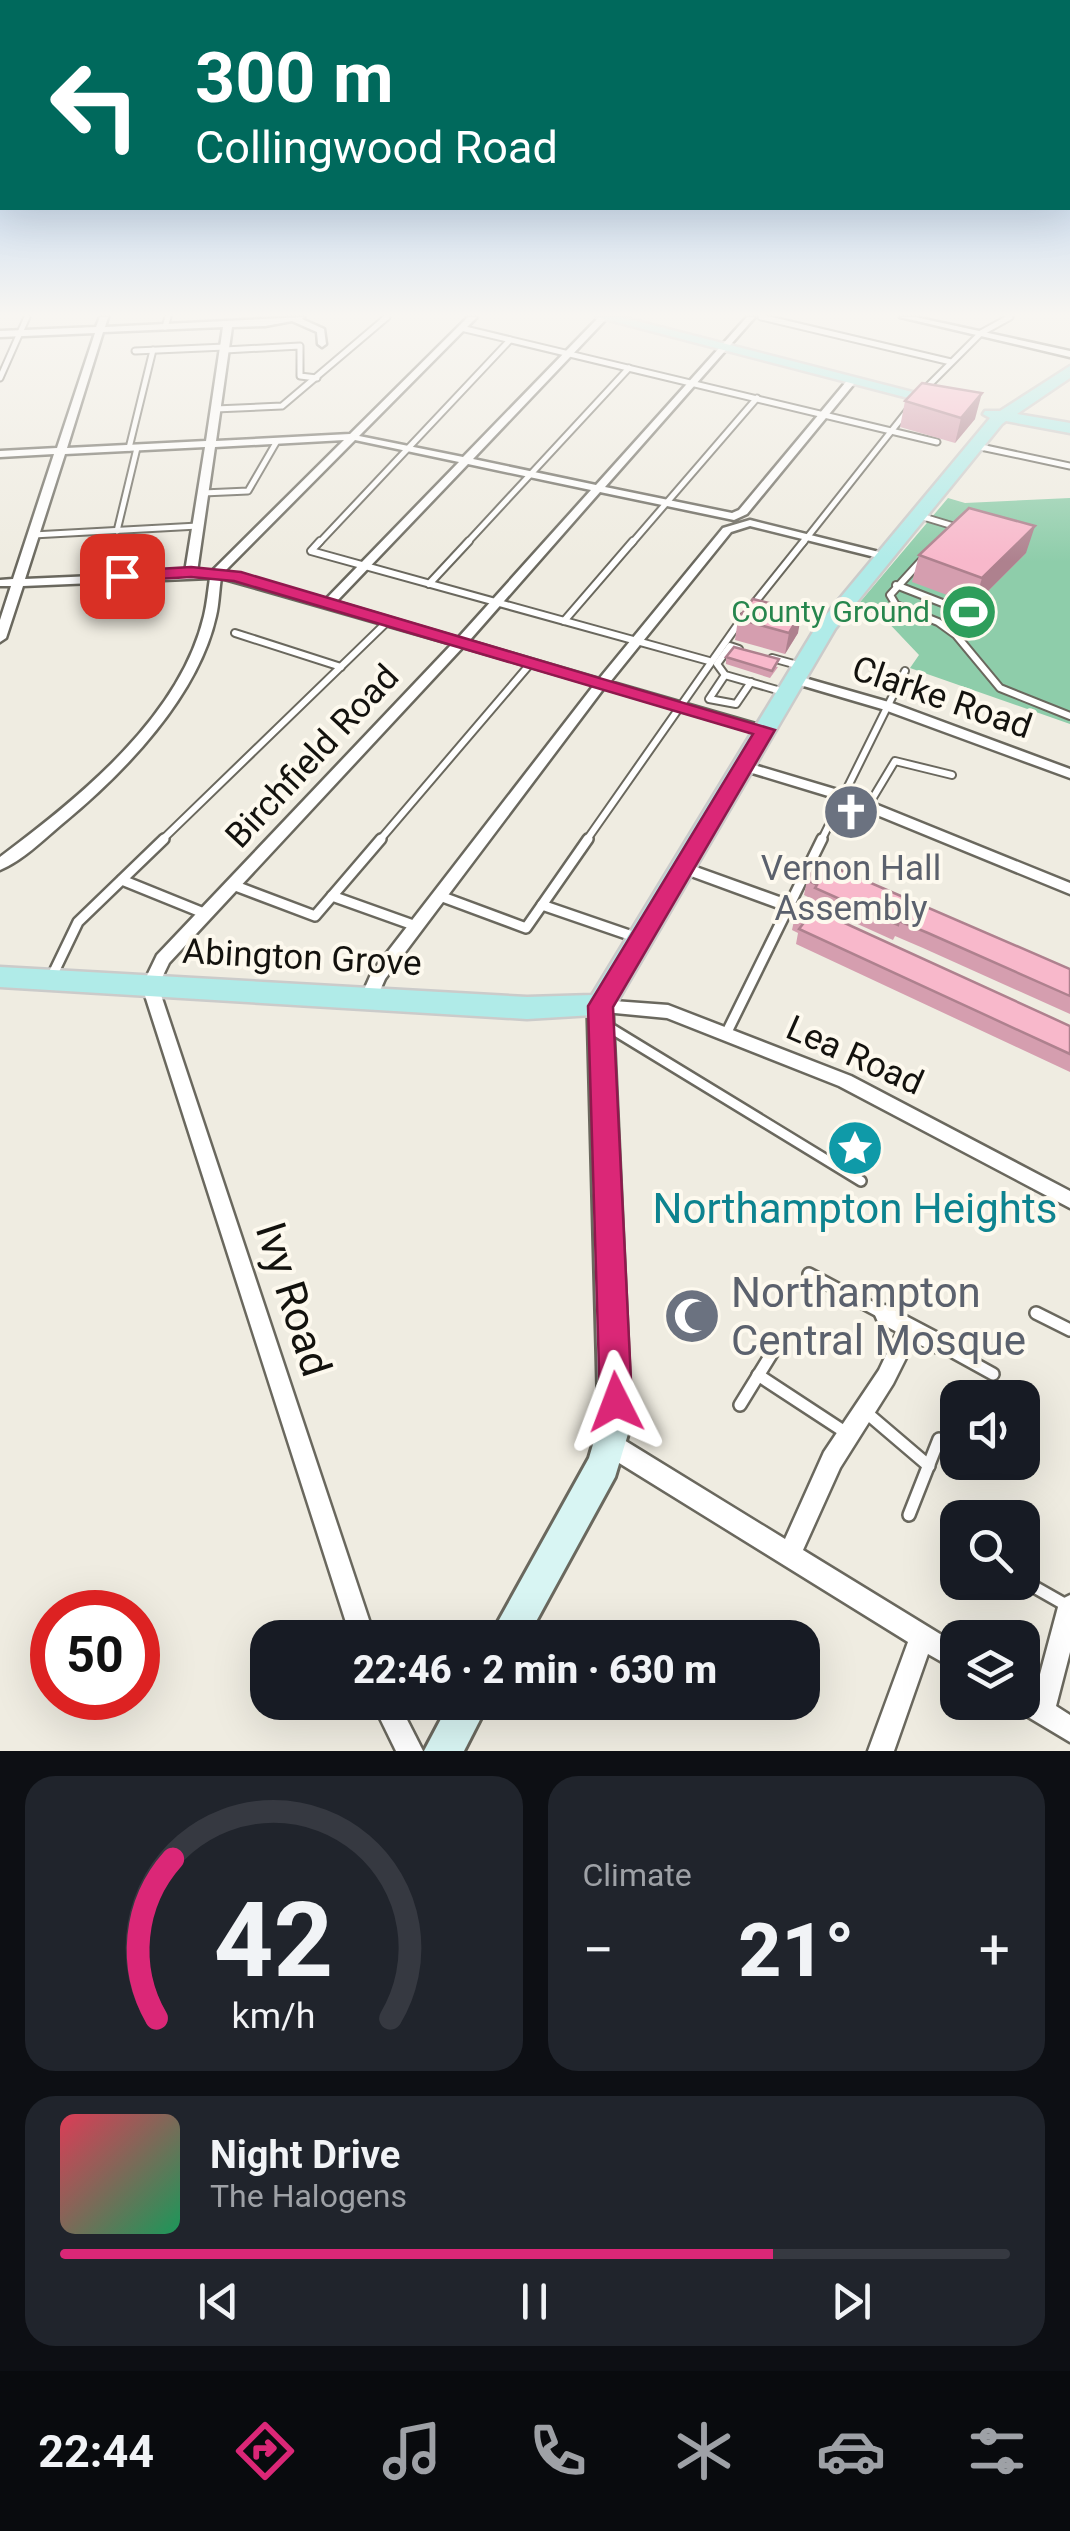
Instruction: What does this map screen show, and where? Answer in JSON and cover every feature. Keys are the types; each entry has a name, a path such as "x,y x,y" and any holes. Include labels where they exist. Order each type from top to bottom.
{"main road":[{"path":"930,399 1000,420"},
{"path":"517,1620 611,1444 616,1402 600,1014 826,627 976,446 1000,420 1028,399"},
{"path":"1036,399 1033,410 1065,427"},
{"path":"974,410 988,420 1027,420 1065,427"},
{"name":"Abington Grove","path":"0,977 600,1014"},
{"path":"444,1751 460,1720"}],"street":[{"path":"0,638 78,399"},
{"path":"191,572 217,399"},
{"path":"0,865 107,776 158,716 204,632 216,573 390,399"},
{"path":"330,604 526,399"},
{"name":"Birchfield Road","path":"150,986 164,959 461,642 676,399"},
{"path":"368,999 378,976 602,683 837,399"},
{"path":"0,454 352,437 600,486 883,556"},
{"path":"0,583 216,573 765,730"},
{"name":"Clarke Road","path":"794,679 887,706 1070,774"},
{"path":"744,766 843,796 1070,889"},
{"path":"685,868 825,920"},
{"name":"Ivy Road","path":"150,986 357,1620"},
{"name":"Lea Road","path":"600,1014 650,1008 726,1034 871,1093 1070,1200"},
{"path":"884,1315 935,1342"},
{"path":"790,1554 848,1434 886,1377 910,1328"},
{"path":"611,1444 940,1648"},
{"path":"1040,1684 1070,1607"},
{"path":"881,1751 922,1637"},
{"path":"1040,1710 1070,1729"},
{"path":"394,1720 410,1751"}],"lane":[{"path":"116,530 143,399"},
{"path":"215,409 282,406 291,399"},
{"path":"455,399 311,551 708,661"},
{"path":"429,584 600,399"},
{"path":"564,622 757,399"},
{"path":"761,399 937,442"},
{"path":"440,896 526,928 708,661 917,399"},
{"path":"203,493 248,491 277,441"},
{"path":"976,446 1070,466"},
{"path":"917,515 973,532"},
{"path":"33,535 198,526"},
{"path":"943,540 958,527"},
{"path":"929,554 890,595 896,605 938,622 956,635 1000,688 1070,716"},
{"path":"896,586 945,604"},
{"path":"50,980 78,922 388,620"},
{"path":"235,633 341,666"},
{"path":"744,650 730,646 717,664 725,675 751,682 794,679"},
{"path":"759,654 794,679"},
{"path":"233,885 314,916 531,662"},
{"path":"726,1034 905,670"},
{"path":"725,675 709,699 736,704 751,682"},
{"path":"868,806 895,761 952,774"},
{"path":"122,880 206,914"},
{"path":"332,896 416,926"},
{"path":"542,905 642,939"},
{"path":"600,1014 861,1181"},
{"path":"809,1274 884,1315"},
{"path":"1036,1313 1070,1330"},
{"path":"935,1342 993,1374"},
{"path":"740,1405 778,1345"},
{"path":"758,1375 848,1434"},
{"path":"863,1410 928,1466"},
{"path":"909,1516 939,1439"},
{"path":"1040,1590 1070,1607"}],"green space":[{"name":"County Ground","path":"948,498 965,503 1070,498 1070,724 910,668 919,655 882,616 855,608"}],"building":[{"path":"907,399 977,399 961,418 905,401"},
{"path":"969,508 1035,526 982,578 919,555"},
{"path":"753,599 802,611 789,633 738,619"},
{"path":"734,647 779,659 772,671 726,657"},
{"path":"820,861 1070,969 1070,996 815,888 817,885 807,880"},
{"path":"803,904 1070,1026 1070,1054 799,929 806,920 795,916"}],"place":[{"name":"County Ground","path":"969,612"},
{"name":"Vernon Hall Assembly","path":"851,812"},
{"name":"Northampton Heights","path":"855,1148"},
{"name":"Northampton Central Mosque","path":"692,1316"}],"route":[{"path":"122,576 191,572 235,576 765,730 600,1006 616,1402"}]}
